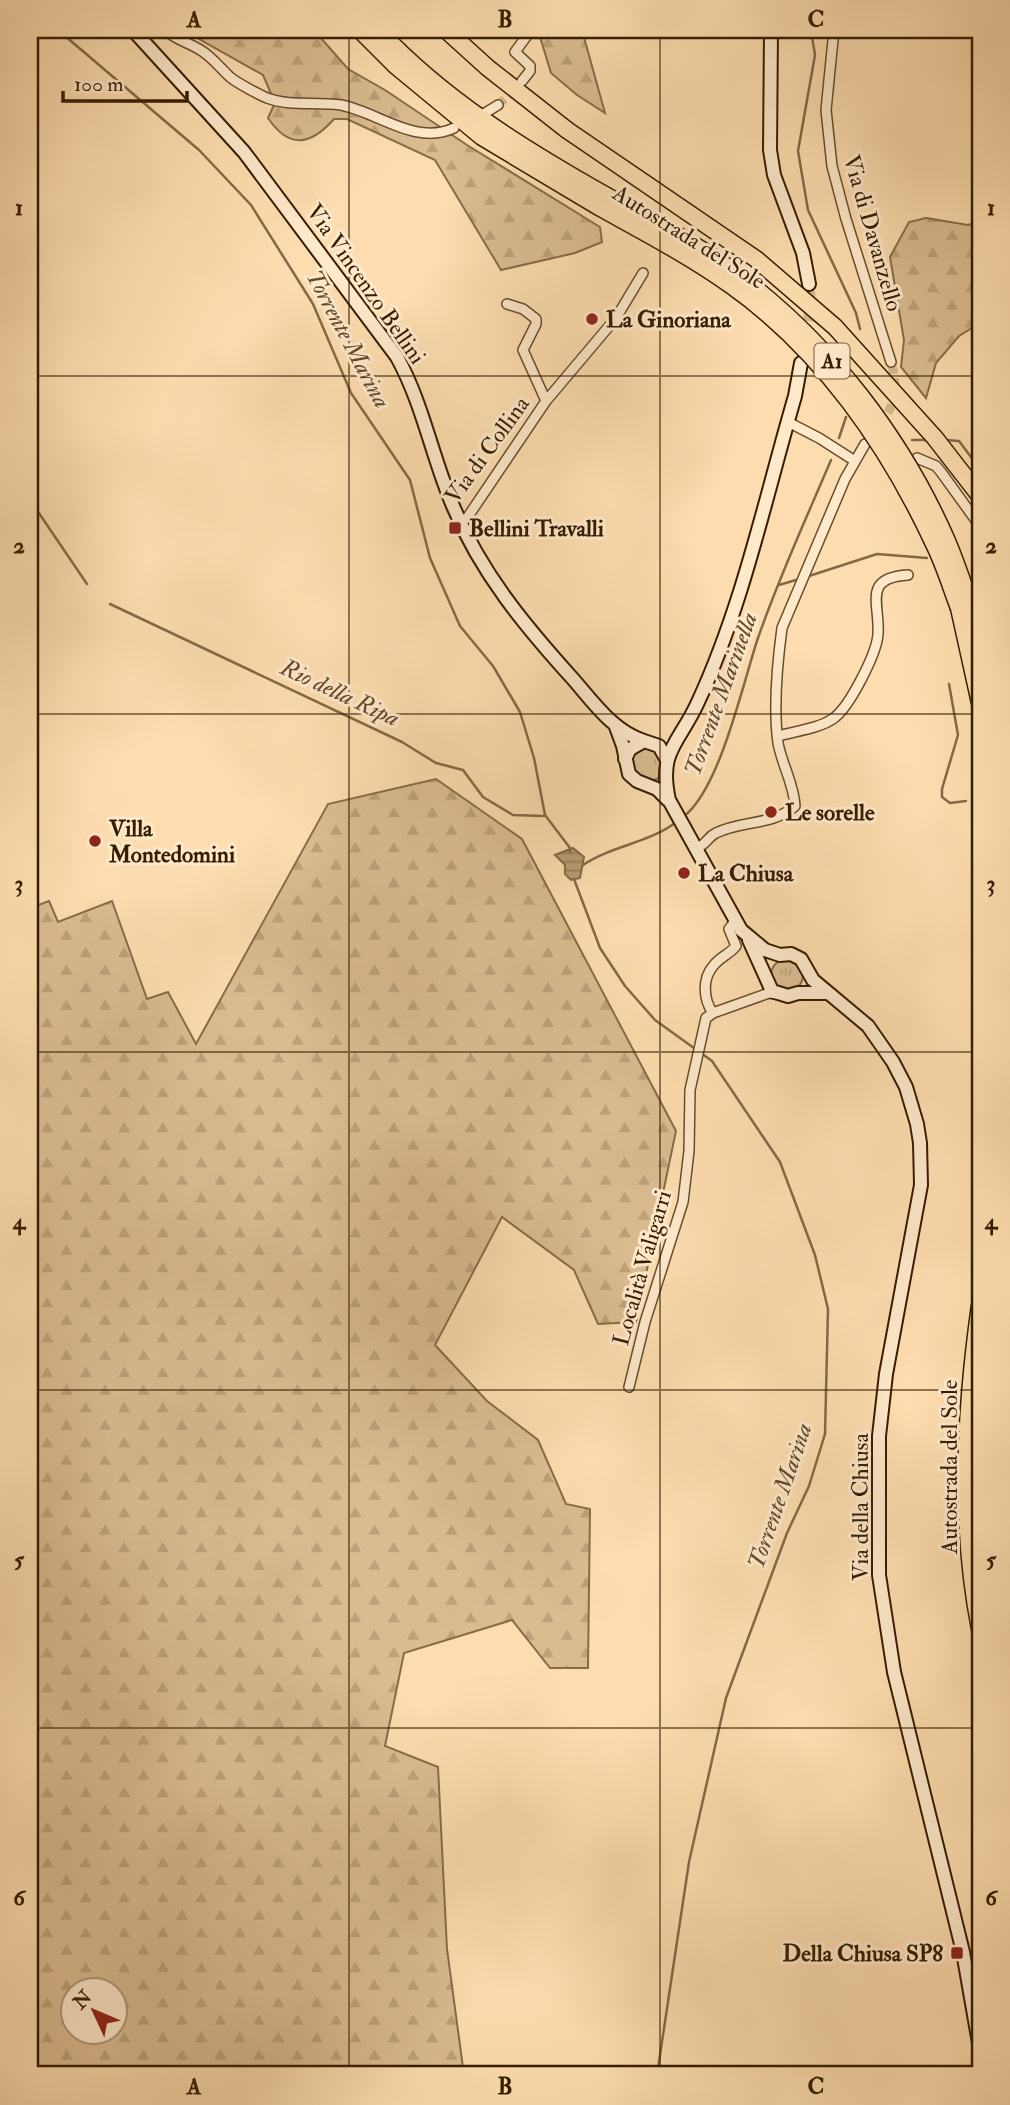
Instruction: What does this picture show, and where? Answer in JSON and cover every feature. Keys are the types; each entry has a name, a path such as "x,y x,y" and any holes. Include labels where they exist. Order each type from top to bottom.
{"highway":[{"name":"Autostrada del Sole","path":"360,30 396,66 482,137 602,201"},
{"name":"Autostrada del Sole","path":"378,30 461,106 733,287 773,318 825,372 866,424 903,480 980,636"},
{"name":"Autostrada del Sole","path":"446,30 488,68 566,130 756,259 835,327 935,438 980,496"},
{"name":"Autostrada del Sole","path":"965,607 980,703"},
{"name":"Autostrada del Sole","path":"980,1305 968,1416 969,1532 980,1629"}],"main road":[{"name":"Via Vincenzo Bellini","path":"132,30 244,152 397,357 412,388 446,490 460,521 486,571 511,608 616,727 649,742"},
{"path":"771,30 770,150 774,175 803,253 809,284"},
{"path":"642,783 653,782 666,766 669,751 696,706 729,629 788,422 801,363"},
{"name":"Via Vincenzo Bellini","path":"616,727 625,759"},
{"path":"671,804 657,789 629,774 625,759 634,745 683,728"},
{"name":"Via della Chiusa","path":"649,742 663,750 671,804 735,922 749,938 765,950 780,955 791,954 801,959 808,974 825,993 857,1016 880,1041 906,1087 920,1143 921,1185 886,1374 879,1436 879,1575 894,1672 963,1952 980,2049"},
{"name":"Via della Chiusa","path":"749,938 766,979 777,994"},
{"path":"766,979 771,961 780,955"},
{"path":"798,993 806,985 808,974"},
{"path":"777,994 788,996 798,993 825,993"}],"street":[{"path":"165,30 202,51 233,79 267,98 291,104 343,106 422,133 454,128"},
{"path":"523,81 530,71 530,66 515,52 531,30"},
{"name":"Via di Davanzello","path":"834,30 826,110 832,166 845,219 891,362"},
{"path":"485,113 498,105"},
{"name":"Via di Collina","path":"460,521 467,518 546,401 616,318 643,273"},
{"name":"Via di Collina","path":"507,304 523,309 536,319 523,350 546,401"},
{"path":"788,422 820,438 855,461"},
{"path":"695,849 704,845 716,833 778,818 795,806 778,736 777,703 782,628 855,461 865,444"},
{"path":"918,457 936,466 980,526"},
{"path":"778,736 827,723 848,705 878,635 875,607 881,584 890,576 908,575"},
{"path":"735,922 729,929 736,946 715,963 708,975 705,1002 713,1013 769,993 777,994"},
{"path":"758,997 766,979"},
{"name":"Località Valigarri","path":"629,1387 645,1322 683,1202 689,1151 692,1076 704,1023 713,1013"}],"green space":[{"path":"183,30 314,30 348,69 600,227 602,242 575,253 501,270 435,160 347,119 334,119 317,135 308,139 292,139 284,135 268,118 275,103 263,75"},
{"path":"513,30 582,30 605,113 577,95 551,73 540,37 515,34"},
{"path":"926,218 968,225 980,221 980,323 959,336 936,363 926,398 901,367 904,340 890,257 909,222"},
{"path":"634,745 663,750 662,775 659,778 637,781 627,753"},
{"path":"436,779 522,839 676,1131 636,1322 598,1324 574,1270 502,1217 435,1345 487,1401 538,1440 566,1504 590,1509 588,1668 550,1668 512,1620 404,1653 385,1746 438,1767 447,1949 464,2075 30,2075 30,908 49,901 58,922 112,901 147,999 168,992 196,1044 328,804"},
{"path":"787,959 798,964 803,975 798,986 787,991 776,986 771,975 776,964"}],"shaded area":[{"path":"573,848 584,857 580,878 571,880 565,874 565,865 555,855"}],"waterway":[{"name":"Torrente Marina","path":"58,30 199,150 251,205 313,304 351,393 410,480 430,558 460,626 493,666 520,712 534,758 545,815 570,848 570,852"},
{"name":"Torrente Marinella","path":"811,30 815,55 798,151 808,210 856,313 860,329"},
{"name":"Torrente Marinella","path":"839,438 846,417"},
{"path":"912,440 929,440"},
{"path":"946,440 959,441 980,469"},
{"name":"Torrente Marinella","path":"683,817 696,803 719,760 766,615 831,460"},
{"name":"Rio della Ripa","path":"30,500 87,584"},
{"path":"809,576 877,554 927,558"},
{"path":"779,585 796,580"},
{"name":"Rio della Ripa","path":"110,604 402,742 436,763 463,770 483,797 513,815 544,816"},
{"path":"949,684 958,735 942,797 950,803 966,801"},
{"name":"Torrente Marinella","path":"583,865 675,823"},
{"name":"Torrente Marina","path":"574,879 600,948 625,986 655,1020 712,1061 780,1162 815,1255 828,1309 825,1434 809,1486 787,1533 726,1698 689,1862 657,2075"}],"tunnel":[{"path":"498,105 518,87"},
{"path":"806,339 810,315 809,284"},
{"path":"880,424 893,402 895,380 891,362"}],"place":[{"name":"La Ginoriana","path":"592,319"},
{"name":"Bellini Travalli","path":"455,528"},
{"name":"Le sorelle","path":"771,812"},
{"name":"Villa Montedomini","path":"95,841"},
{"name":"La Chiusa","path":"684,873"},
{"name":"Della Chiusa SP8","path":"957,1953"}]}
